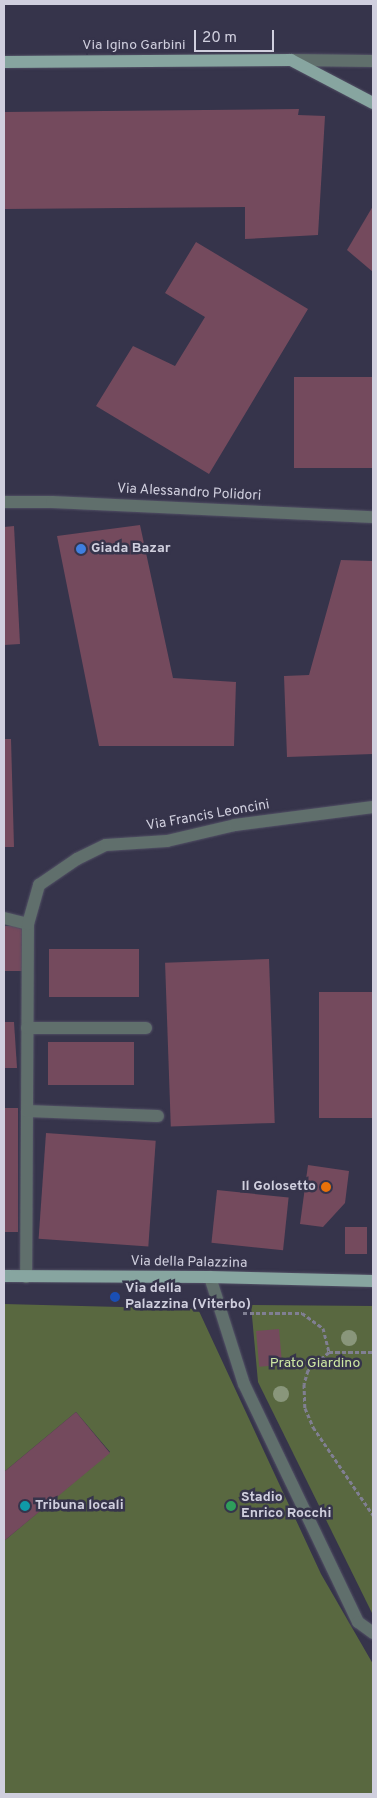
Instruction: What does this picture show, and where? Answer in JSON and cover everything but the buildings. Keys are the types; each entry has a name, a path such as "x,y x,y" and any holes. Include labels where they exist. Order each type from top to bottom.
{"main road":[{"name":"Via Igino Garbini","path":"4,62 291,60 373,103"},
{"name":"Via della Palazzina","path":"4,1276 210,1277 373,1281"}],"street":[{"path":"291,60 373,61"},
{"name":"Via Alessandro Polidori","path":"4,502 52,502 373,517"},
{"name":"Via Francis Leoncini","path":"26,1276 28,924 39,885 77,859 106,845 167,840 235,825 373,807"},
{"path":"4,918 28,924"},
{"path":"27,1028 146,1028"},
{"path":"27,1111 158,1116"},
{"path":"210,1277 244,1384 358,1622 373,1633"}],"path":[{"path":"240,1314 302,1314 323,1328 329,1352"},
{"path":"373,1352 329,1352 308,1370 304,1384 305,1408 313,1427 373,1514"}],"green space":[{"path":"4,1304 198,1309 321,1574 373,1664 373,1794 4,1794 4,1541 110,1452 76,1412 4,1472"},
{"name":"Prato Giardino","path":"251,1305 373,1306 373,1615 258,1382"}],"place":[{"name":"Giada Bazar","path":"81,549"},
{"name":"Il Golosetto","path":"326,1187"},
{"name":"Via della Palazzina (Viterbo)","path":"115,1297"},
{"name":"Tribuna locali","path":"25,1506"},
{"name":"Stadio Enrico Rocchi","path":"231,1506"}]}
